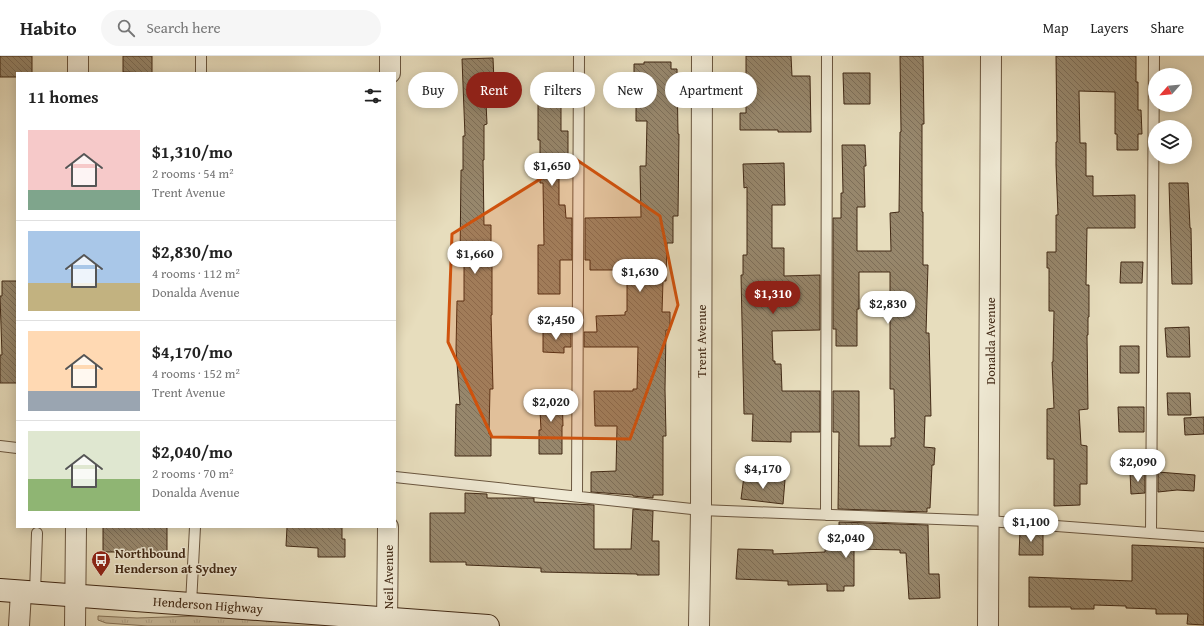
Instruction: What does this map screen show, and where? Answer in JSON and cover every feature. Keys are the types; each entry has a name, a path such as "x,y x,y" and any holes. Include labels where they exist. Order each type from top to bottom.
{"main road":[{"name":"Henderson Highway","path":"19,592 191,604 387,622 488,626"}],"street":[{"path":"78,56 78,72"},
{"path":"390,56 390,72"},
{"name":"Trent Avenue","path":"699,626 701,510 702,56"},
{"name":"Donalda Avenue","path":"988,626 991,56"},
{"path":"76,528 76,626"},
{"name":"Neil Avenue","path":"387,622 388,528"},
{"path":"19,592 20,626"}],"lane":[{"path":"201,56 201,72"},
{"path":"577,496 579,56"},
{"path":"826,515 827,56"},
{"path":"1151,533 1154,56"},
{"path":"0,446 16,448"},
{"path":"396,477 701,510 989,521 1204,537"},
{"path":"191,604 195,528"},
{"path":"19,592 37,533"}],"highlighted area":[{"path":"574,158 660,216 678,305 630,439 492,437 448,342 452,234"}],"green space":[{"path":"98,616 137,618 196,616 341,626 148,626 106,623 98,620"}],"building":[{"path":"0,56 32,56 32,72 16,72 16,77 0,77"},
{"path":"123,56 152,56 152,72 123,72"},
{"path":"746,56 791,56 792,76 810,76 811,132 740,130 740,113 746,113 746,108 757,108 757,72 746,72"},
{"path":"900,56 923,56 923,265 928,265 926,333 929,333 931,416 925,416 924,447 935,448 934,465 932,465 930,508 927,508 927,512 838,509 839,432 833,432 833,391 859,391 859,446 891,446 891,438 895,438 894,389 890,389 890,272 859,272 857,346 836,346 836,329 833,329 833,218 841,218 841,193 843,193 842,145 865,145 865,207 857,207 857,251 891,251 890,213 899,212 901,132"},
{"path":"1056,56 1136,56 1138,110 1141,110 1142,134 1138,134 1138,150 1117,150 1117,134 1115,134 1115,92 1079,91 1080,143 1086,143 1086,176 1093,176 1093,196 1135,195 1135,228 1087,228 1086,285 1089,285 1089,317 1087,335 1088,409 1079,410 1081,445 1087,446 1087,484 1080,484 1080,505 1054,506 1054,459 1047,459 1047,409 1054,408 1052,362 1054,311 1049,311 1049,268 1047,268 1047,252 1056,252 1056,215 1058,215 1056,165"},
{"path":"493,58 494,72 466,72 466,108 486,108 487,124 484,125 483,160 484,225 491,225 493,389 490,389 489,434 491,434 491,456 455,456 456,404 460,405 456,349 457,301 464,301 464,261 460,261 461,170 463,170 463,136 465,136 462,59"},
{"path":"644,62 671,62 671,69 677,69 677,72 665,72 665,108 678,108 679,134 678,216 673,216 673,243 667,243 666,281 663,281 662,312 670,312 670,330 666,330 666,436 663,436 663,495 653,495 653,498 591,492 591,472 616,471 617,426 595,426 594,391 633,391 633,389 637,389 638,347 584,347 584,332 597,332 596,316 625,315 625,312 627,311 627,270 590,270 590,260 585,260 585,218 641,217 640,166 646,166 647,121 636,121 636,108 657,108 657,72 634,72 634,64 644,64"},
{"path":"843,73 870,73 870,104 844,104"},
{"path":"538,108 561,108 561,131 568,131 568,157 559,157 559,205 565,205 566,218 572,218 572,260 560,260 560,294 538,294 538,245 544,245 543,183 540,183 540,140 538,140"},
{"path":"784,163 785,205 772,205 772,248 784,248 784,276 820,275 820,330 772,331 773,361 775,361 775,364 781,364 782,391 820,391 820,432 791,432 791,442 752,441 753,414 744,414 741,275 743,275 743,255 747,255 747,187 744,188 743,164"},
{"path":"1169,183 1188,183 1191,228 1192,284 1172,284"},
{"path":"1121,262 1143,262 1142,283 1120,283"},
{"path":"2,281 16,281 16,383 0,383 0,355 2,355 0,296 2,296"},
{"path":"1189,327 1190,357 1167,357 1165,328"},
{"path":"543,331 571,332 571,347 564,347 564,353 543,352"},
{"path":"1120,346 1139,346 1139,373 1120,373"},
{"path":"539,392 562,392 562,454 539,454 539,430 541,430"},
{"path":"1167,393 1190,393 1191,415 1168,415"},
{"path":"1118,407 1144,407 1144,432 1119,432"},
{"path":"1204,417 1204,434 1185,435 1184,418"},
{"path":"1130,472 1145,472 1145,493 1131,494"},
{"path":"1158,472 1195,475 1194,491 1177,490 1158,492"},
{"path":"744,476 785,480 783,504 741,499"},
{"path":"465,493 487,494 487,498 534,498 534,502 594,505 594,549 631,549 633,509 653,511 652,541 659,541 659,575 541,572 541,568 466,565 466,562 430,562 430,513 465,513"},
{"path":"839,522 928,525 929,574 939,574 940,598 909,599 906,553 900,553 900,550 854,549 854,586 844,586 844,591 827,591 827,584 788,585 788,581 736,579 738,549 773,550 773,554 825,552 826,529 839,529"},
{"path":"103,528 167,528 167,552 103,552"},
{"path":"287,528 342,528 342,539 345,539 345,557 318,557 318,548 286,546"},
{"path":"1020,531 1043,532 1043,555 1019,555"},
{"path":"1132,545 1204,548 1204,625 1187,624 1188,614 1156,614 1156,609 1094,605 1094,609 1071,609 1071,607 1029,607 1029,577 1132,581"}],"place":[{"name":"Northbound Henderson at Sydney","path":"101,577"}]}
